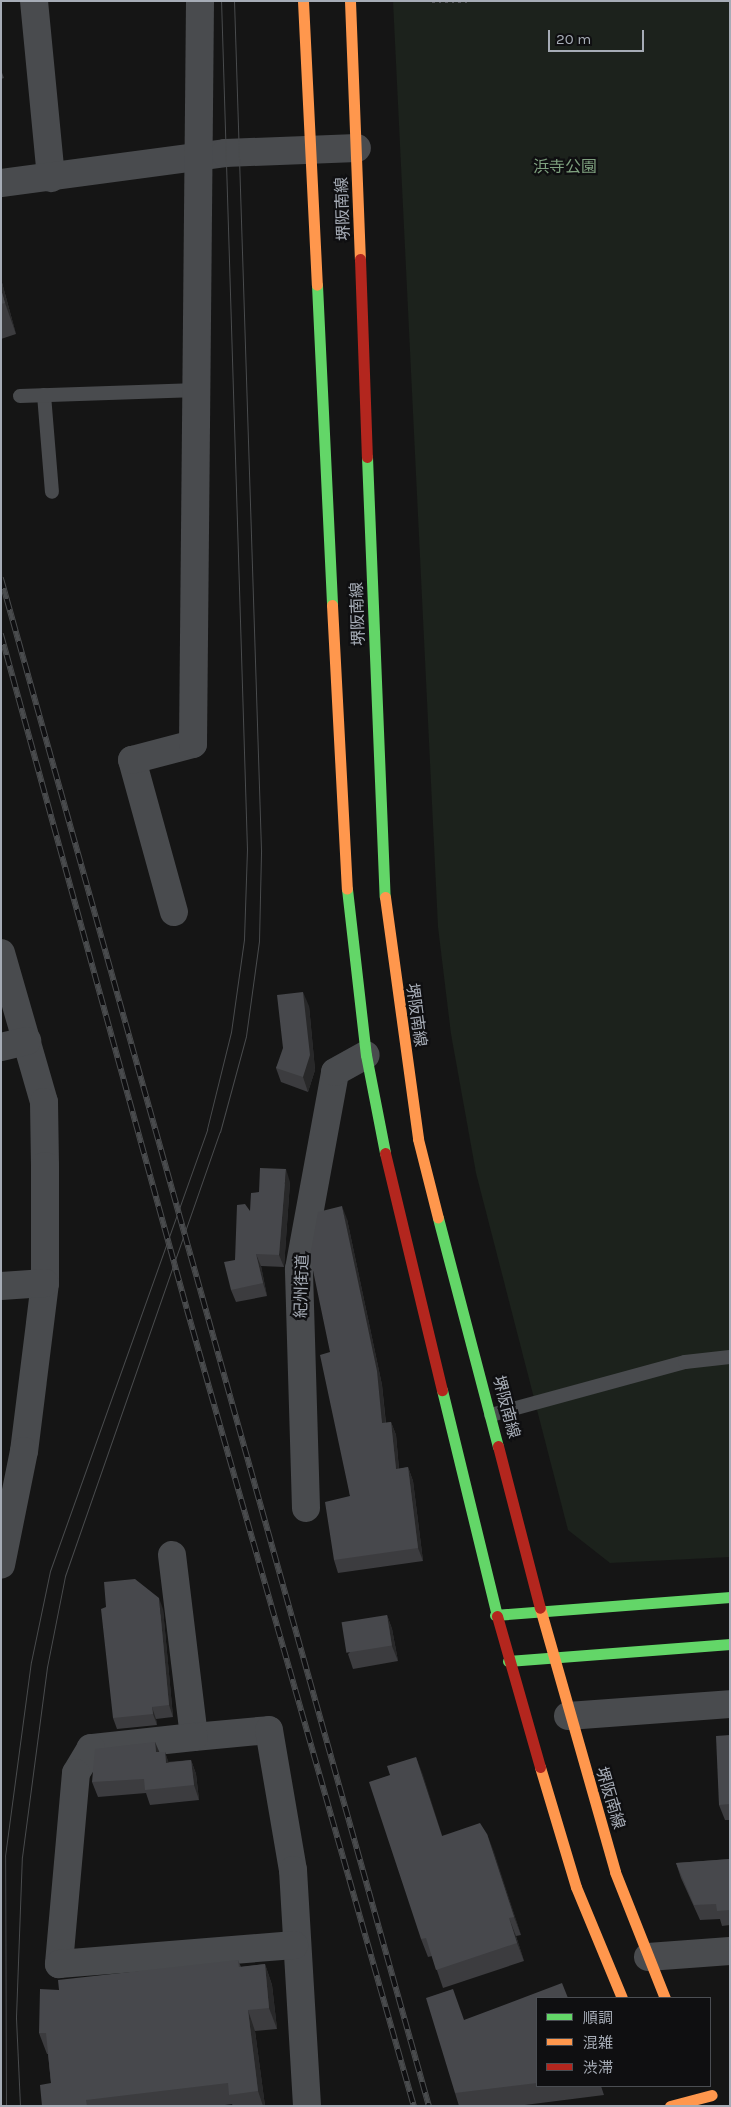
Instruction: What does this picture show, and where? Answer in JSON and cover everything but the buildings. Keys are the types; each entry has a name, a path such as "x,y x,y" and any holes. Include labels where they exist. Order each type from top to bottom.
{"main road":[{"name":"堺阪南線","path":"303,1 313,150 315,304 346,883 366,1055 381,1138 495,1615 576,1887 622,1997"},
{"name":"堺阪南線","path":"350,1 388,941 418,1139 568,1716 615,1872 665,1997"},
{"path":"495,1615 541,1608 730,1597"},
{"path":"508,1661 553,1655 730,1644"},
{"path":"669,2092 674,2105 712,2096"}],"street":[{"path":"34,1 51,178"},
{"path":"174,912 132,760 193,744 201,156 200,1"},
{"path":"1,183 51,178 201,156 357,148"},
{"path":"1,953 14,1044 44,1102 44,1283 24,1451 5,1531 1,1565"},
{"name":"紀州街道","path":"306,1508 299,1270 335,1072 366,1055"},
{"path":"1,1286 44,1283"},
{"path":"172,1555 194,1737"},
{"path":"568,1716 730,1704"},
{"path":"294,1945 59,1964 76,1773 91,1748 269,1730 293,1870 294,1945 307,2106"},
{"path":"648,1957 730,1951"}],"lane":[{"path":"20,396 198,390"},
{"path":"44,395 52,492"},
{"path":"491,1415 685,1362 730,1357"}],"path":[{"path":"432,1 468,1"}],"green space":[{"name":"浜寺公園","path":"393,1 730,1 730,1557 610,1563 568,1530 476,1173 451,1034 438,927"}],"tram line":[{"path":"6,2106 5,1856 31,1662 50,1571 207,1129 231,1032 244,939 247,850 221,1"},
{"path":"20,2106 16,2017 22,1857 47,1667 65,1576 220,1132 246,1036 259,941 261,850 234,1"}],"railway":[{"path":"1,578 429,2106"},
{"path":"1,634 187,1309 414,2106"}],"traffic: fast":[{"path":"317,285 332,605"},
{"path":"367,457 385,897"},
{"path":"347,889 366,1055 385,1153"},
{"path":"438,1218 498,1446"},
{"path":"442,1390 497,1616"},
{"path":"495,1615 730,1597"},
{"path":"508,1661 730,1644"}],"traffic: slow":[{"path":"303,1 317,285"},
{"path":"350,1 360,259"},
{"path":"332,605 347,889"},
{"path":"385,897 418,1139 438,1218"},
{"path":"540,1608 615,1872 665,1997"},
{"path":"540,1767 576,1887 622,1997"},
{"path":"670,2106 712,2095"}],"traffic: jam":[{"path":"360,259 367,457"},
{"path":"385,1153 442,1390"},
{"path":"498,1446 540,1608"},
{"path":"497,1616 540,1767"}]}
